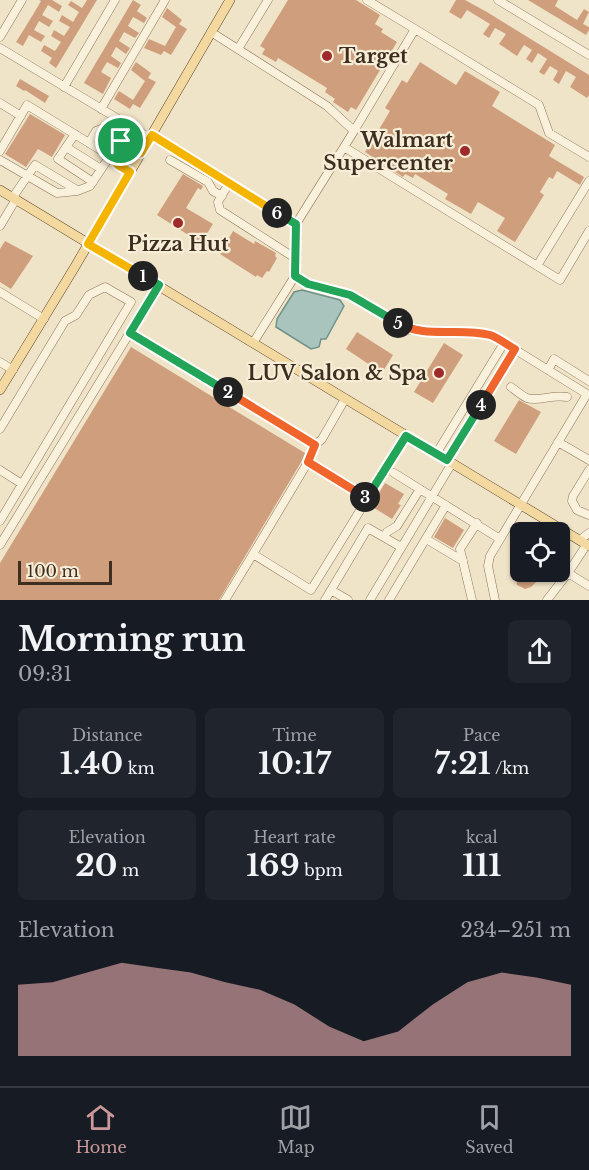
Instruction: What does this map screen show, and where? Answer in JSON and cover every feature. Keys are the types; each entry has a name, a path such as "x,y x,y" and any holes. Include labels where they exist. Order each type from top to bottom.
{"main road":[{"path":"0,390 44,319 230,0"},
{"path":"0,190 585,543"}],"street":[{"path":"0,37 22,0"},
{"path":"64,87 115,0"},
{"path":"100,109 165,0"},
{"path":"238,49 268,0"},
{"path":"367,0 539,105 549,133 589,157"},
{"path":"498,0 589,55"},
{"path":"254,343 295,276 296,224 415,29"},
{"path":"211,32 327,106 354,131"},
{"path":"0,48 296,224"},
{"path":"0,103 21,116"},
{"path":"0,151 27,105 111,156 118,165 130,172"},
{"path":"89,143 99,129 141,153"},
{"path":"75,134 59,158 59,162 93,182"},
{"path":"0,160 54,193 77,191 88,187 93,182 121,141"},
{"path":"66,147 102,169"},
{"path":"344,147 560,280 589,231"},
{"path":"170,160 207,182 222,196"},
{"path":"0,226 35,165 77,191"},
{"path":"537,266 589,181"},
{"path":"230,183 218,202 220,210 295,258"},
{"path":"295,276 308,284 350,295 410,330 476,332 493,336 588,395 490,556 488,566 495,600"},
{"path":"0,544 159,285"},
{"path":"0,429 65,321 76,315 89,295 105,287 131,302 0,521"},
{"path":"0,291 44,319"},
{"path":"130,333 315,445"},
{"path":"436,454 504,343"},
{"path":"370,600 515,349"},
{"path":"548,370 554,359 586,379 576,388"},
{"path":"0,362 13,370"},
{"path":"561,378 567,367"},
{"path":"511,387 527,398 540,399 555,394 567,397"},
{"path":"225,600 308,462 315,445 321,441 345,399"},
{"path":"253,554 311,590 406,436"},
{"path":"558,442 589,460"},
{"path":"308,462 367,498"},
{"path":"0,470 22,484"},
{"path":"589,472 572,501 577,510 589,514"},
{"path":"394,473 500,538"},
{"path":"384,537 387,532 397,526 420,489"},
{"path":"389,600 446,505"},
{"path":"472,600 460,549 477,523"},
{"path":"325,600 368,528 401,548"},
{"path":"570,569 589,533"},
{"path":"426,539 463,561"},
{"path":"570,574 589,586"},
{"path":"547,600 561,582"},
{"path":"331,590 348,600"}],"water":[{"path":"302,290 340,300 344,306 326,339 321,339 319,347 311,349 276,327 277,319 294,292"}],"building":[{"path":"39,0 52,0 62,6 59,12 48,5 42,15 53,21 49,27 39,21 34,30 45,36 41,42 29,35 23,46 16,42 41,1"},
{"path":"87,0 97,0 56,68 49,63 52,58 41,51 44,45 55,51 61,42 51,36 54,30 64,36 70,27 59,21 62,15 73,22 79,12 68,5 71,1 82,8"},
{"path":"133,0 141,5 137,11 147,18 144,23 133,17 128,26 139,33 135,38 124,32 119,41 130,48 126,54 116,47 111,56 121,63 118,68 107,62 101,72 111,78 103,94 84,83"},
{"name":"Target","path":"288,0 356,0 380,15 375,24 383,29 381,32 397,42 356,110 351,107 348,112 333,102 335,99 325,92 327,88 278,58 276,62 262,54 265,49 260,46"},
{"path":"456,0 465,0 487,12 589,75 587,98 570,87 576,77 566,71 559,84 553,80 558,71 550,66 544,75 539,72 547,59 538,53 532,63 526,59 532,50 524,45 517,56 499,44 506,34 495,28 489,38 483,34 490,24 467,10 461,19 449,12"},
{"path":"528,0 558,0 555,6 577,20 584,9 589,12 583,24 589,27 589,30 586,35"},
{"path":"167,8 182,20 179,24 187,29 171,55 164,51 161,55 144,48 149,39 165,46 176,27 162,17"},
{"path":"136,62 151,73 148,78 156,82 140,108 133,104 130,109 114,99 119,91 133,100 145,81 131,70"},
{"name":"Walmart Supercenter","path":"420,62 456,85 465,71 500,92 492,106 555,145 549,156 584,177 580,185 557,171 553,179 549,177 540,192 544,195 515,242 497,231 505,218 478,202 471,214 445,199 448,194 415,174 413,178 405,174 403,177 365,152 372,140 369,138 374,130 378,131 390,111 385,108 402,80 407,83"},
{"path":"20,79 49,96 45,103 16,86"},
{"path":"30,114 65,135 52,157 38,149 26,167 5,154"},
{"path":"183,174 203,186 201,190 198,188 186,208 213,224 201,243 157,215"},
{"path":"233,231 254,244 255,241 276,253 277,258 269,272 267,271 262,278 257,275 256,277 220,254"},
{"path":"5,241 33,256 11,289 0,282 0,249"},
{"path":"357,332 393,355 382,373 346,349"},
{"name":"LUV Salon & Spa","path":"444,343 463,355 433,403 414,392"},
{"path":"131,347 305,453 303,459 219,600 0,600 0,563"},
{"path":"519,400 541,412 516,454 494,441"},
{"path":"385,483 404,494 398,504 401,505 392,519 371,506"},
{"path":"445,518 464,530 453,548 434,537"},
{"path":"517,582 536,582 525,589 517,585"}],"place":[{"name":"Target","path":"327,56"},
{"name":"Walmart Supercenter","path":"465,151"},
{"name":"Pizza Hut","path":"178,223"},
{"name":"LUV Salon & Spa","path":"439,373"}],"route":[{"path":"152,135 296,224 295,276 308,284 350,295 410,330 476,332 493,336 515,349 447,460 406,436 367,498 308,462 315,445 130,333 159,285 88,244 130,172 118,165 112,157 121,141 141,153 152,135"}]}
